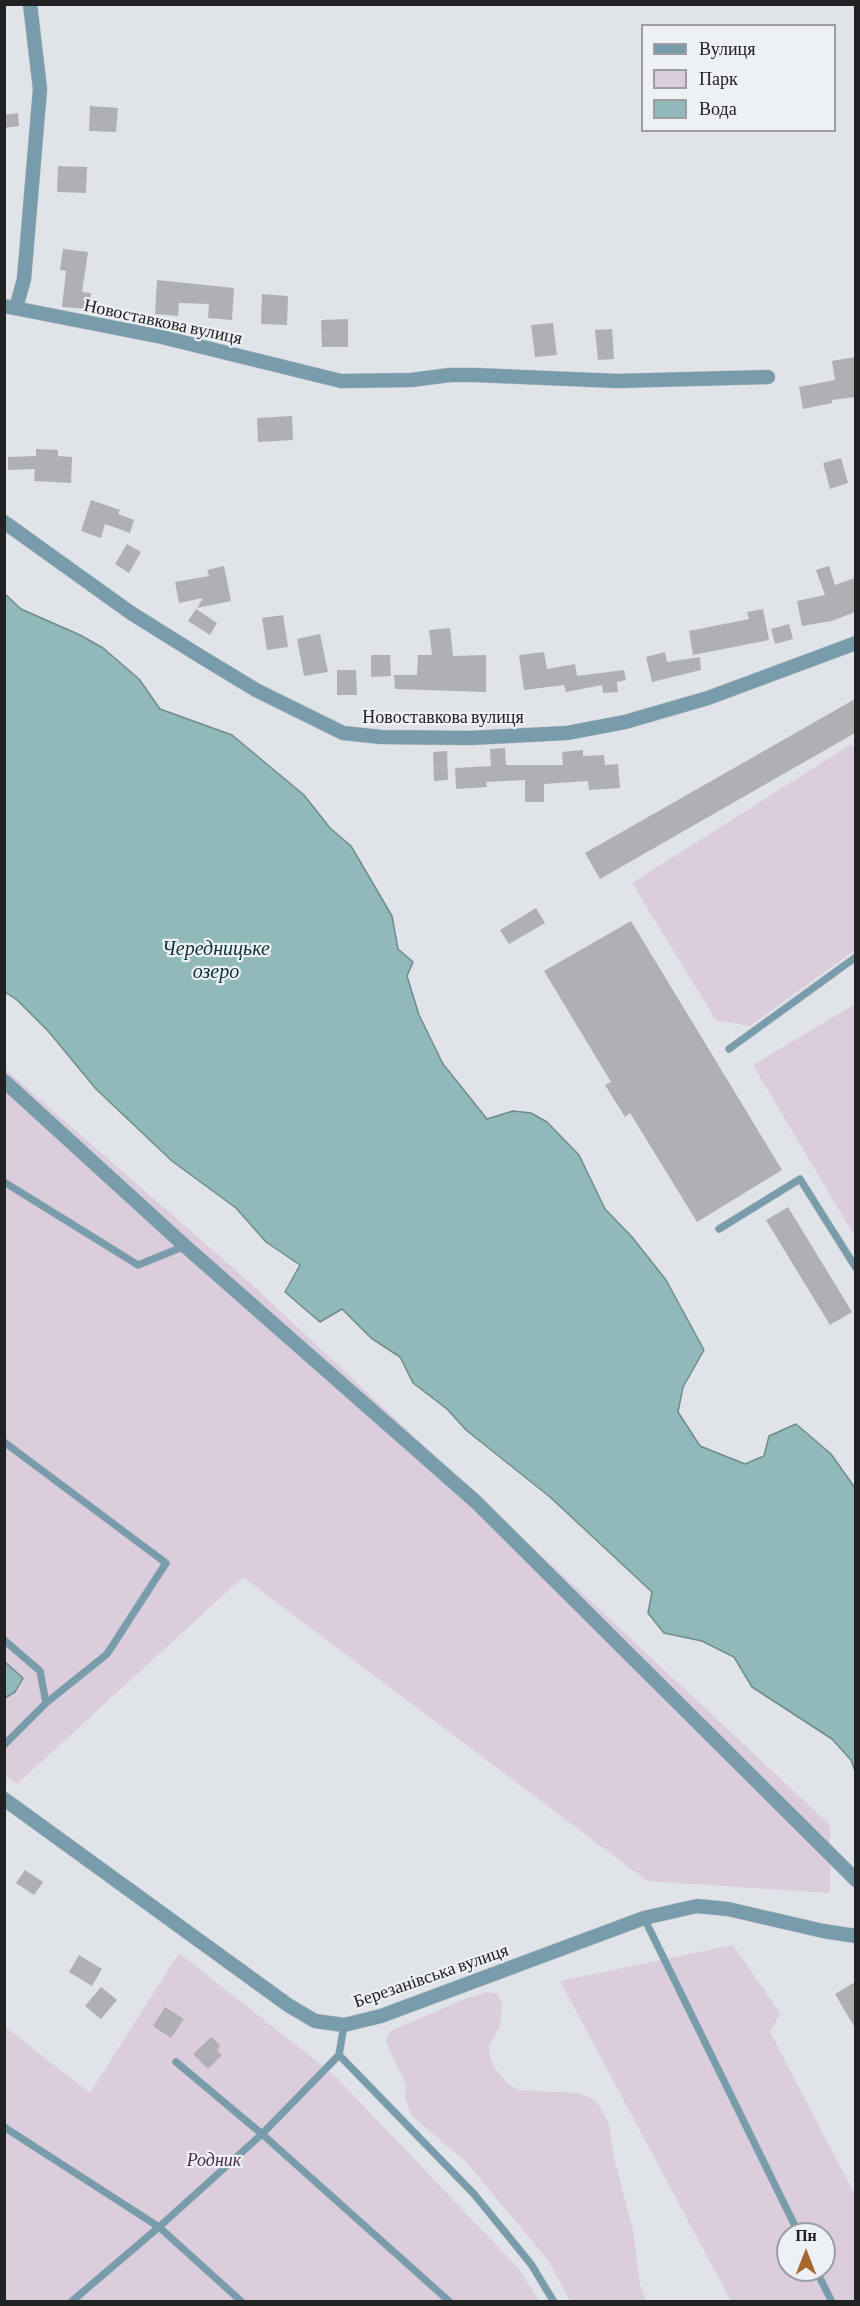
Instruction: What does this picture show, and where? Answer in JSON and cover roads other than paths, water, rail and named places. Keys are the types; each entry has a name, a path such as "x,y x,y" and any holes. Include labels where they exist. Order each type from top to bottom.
{"street":[{"name":"Новоставкова вулиця","path":"30,4 40,89 24,279 10,307 162,337 341,381 411,380 450,375 617,381 768,377"},
{"name":"Новоставкова вулиця","path":"4,522 131,613 195,653 256,690 343,733 381,737 470,738 567,733 625,722 708,698 855,643"},
{"path":"4,1081 184,1246 476,1502 855,1880"},
{"name":"Березанівська вулиця","path":"4,1799 288,2005 315,2021 344,2025 381,2016 644,1918 697,1906 718,1908 855,1936"}],"lane":[{"path":"729,1049 855,957"},
{"path":"719,1229 800,1179 855,1268"},
{"path":"4,1182 138,1265 184,1246"},
{"path":"4,1442 166,1563 107,1654 46,1703 4,1745"},
{"path":"4,1640 40,1671 46,1703"},
{"path":"644,1918 793,2222"},
{"path":"71,2301 159,2228 262,2134 339,2055 344,2025"},
{"path":"339,2055 474,2194 531,2264 554,2301"},
{"path":"176,2062 262,2134 450,2301"},
{"path":"4,2127 159,2228 242,2301"},
{"path":"822,2282 832,2301"}],"water":[{"name":"Чередницьке озеро","path":"4,593 21,609 80,635 103,648 139,679 160,709 232,735 304,795 330,828 351,846 392,916 398,949 413,962 407,976 419,1015 443,1064 487,1119 513,1111 531,1113 547,1122 579,1155 605,1209 632,1237 666,1280 704,1350 683,1387 678,1412 700,1446 745,1464 764,1456 769,1436 796,1424 831,1454 855,1488 855,1771 851,1760 832,1739 752,1687 734,1657 702,1641 664,1633 648,1613 652,1592 550,1497 466,1430 447,1409 413,1383 400,1357 371,1338 342,1309 320,1322 285,1292 300,1265 266,1242 236,1208 172,1161 96,1089 49,1032 17,1000 5,992"},
{"path":"5,1662 23,1678 15,1692 5,1698"}],"park label":[{"name":"Родник","path":"214,2160"}]}
